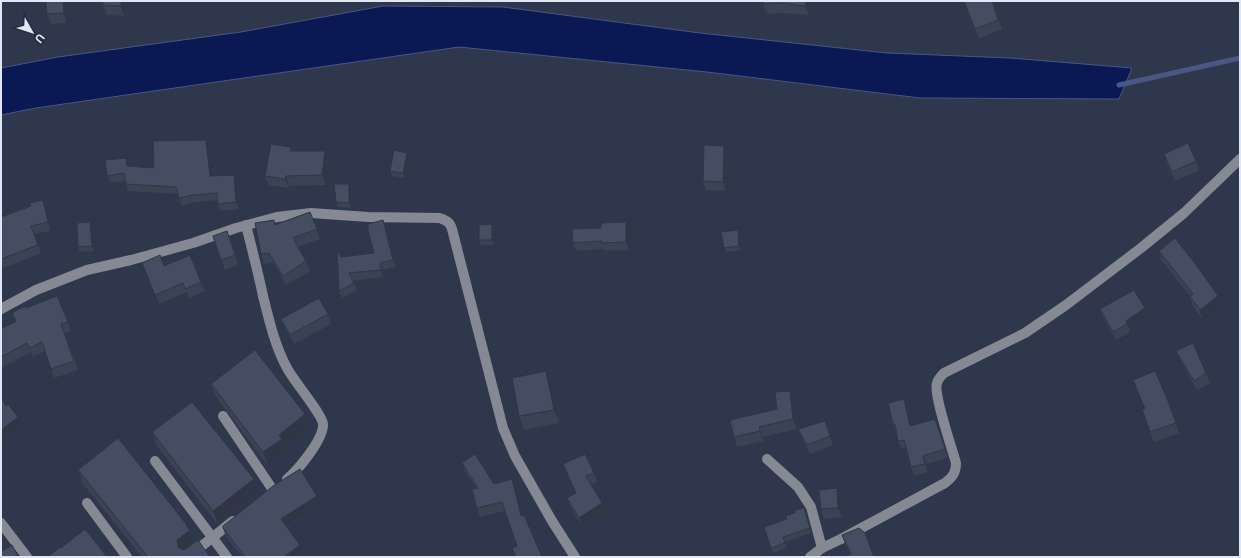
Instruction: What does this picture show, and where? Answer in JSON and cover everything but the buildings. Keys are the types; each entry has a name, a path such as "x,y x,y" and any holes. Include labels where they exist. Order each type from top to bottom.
{"street":[{"path":"810,557 822,548 841,540 951,478 956,470 956,463 936,390 936,384 944,373 1025,333 1066,305 1159,233 1184,212 1240,159"},
{"path":"1,309 36,290 87,270 193,243 246,225 277,217 311,213 349,216 440,218 450,224 503,428 515,456 574,557"},
{"path":"223,416 270,492 296,472 310,454 321,434 323,425 319,416 287,369 277,345 246,225"},
{"path":"767,459 798,488 811,507 822,548"},
{"path":"155,461 227,557"},
{"path":"87,503 127,557"},
{"path":"188,557 243,513"},
{"path":"1,523 27,557"}],"shaded area":[{"path":"383,6 503,7 700,33 887,53 1010,58 1132,68 1119,99 920,98 707,72 459,47 36,108 1,115 1,68 58,57 241,32"}],"waterway":[{"path":"1119,85 1240,58"}]}
